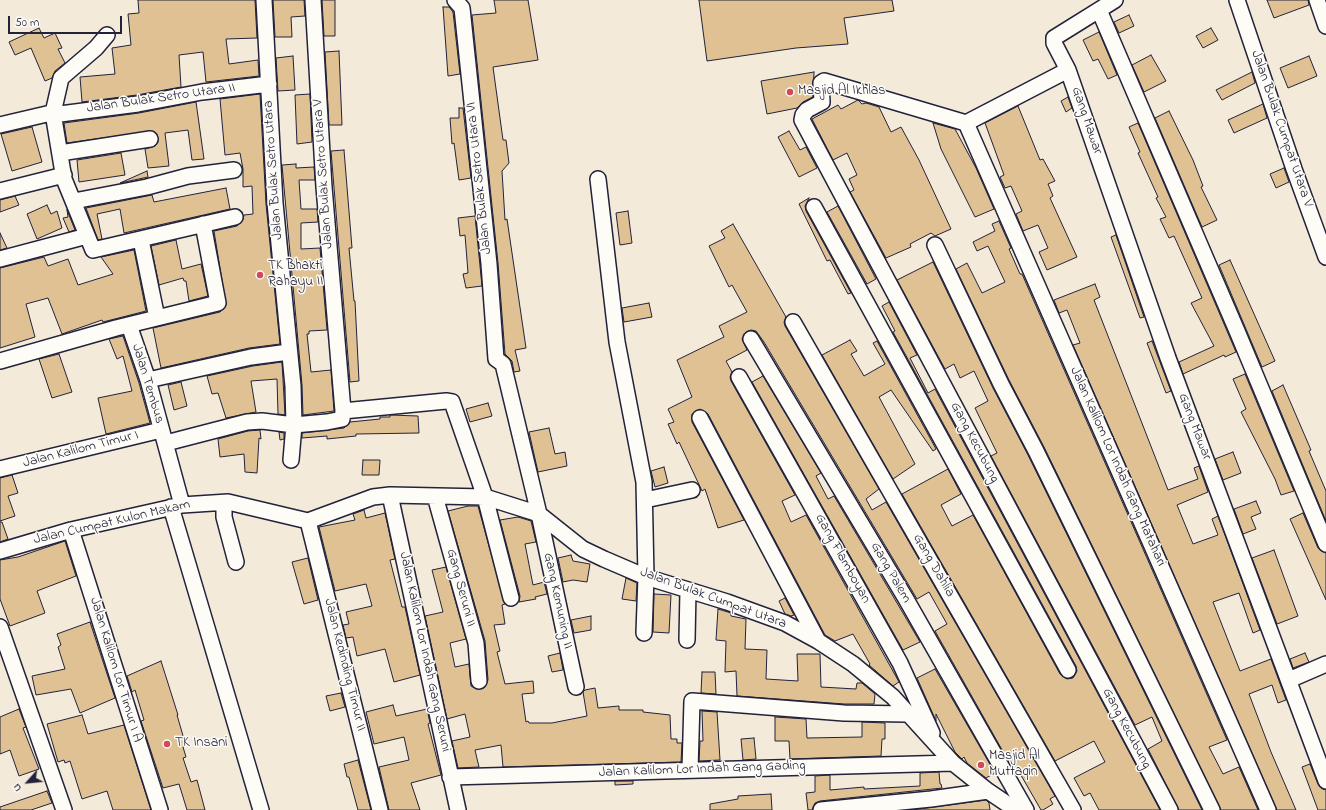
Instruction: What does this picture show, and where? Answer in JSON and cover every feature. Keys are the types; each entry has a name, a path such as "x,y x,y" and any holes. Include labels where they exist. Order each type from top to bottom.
{"street":[{"name":"Jalan Bulak Setro Utara","path":"264,0 275,203 288,352 293,386 294,425 291,460"},
{"name":"Jalan Bulak Setro Utara V","path":"313,0 324,187 343,411"},
{"name":"Jalan Bulak Setro Utara VI","path":"455,0 462,6 500,361 539,514"},
{"path":"1115,0 1099,10 1231,316 1326,544"},
{"name":"Jalan Bulak Cumpat Utara V","path":"1237,0 1294,169 1326,257"},
{"path":"1317,0 1326,26"},
{"name":"Gang Mawar","path":"1099,10 1054,38 1054,43 1068,70 1168,358 1326,781"},
{"path":"107,35 96,48 61,78 53,113 68,191 74,201 93,250 235,217"},
{"path":"966,123 1068,70"},
{"name":"Gang Kecubung","path":"966,123 824,81 822,83 822,102 807,110 803,115 802,120 1170,810"},
{"name":"Jalan Bulak Setro Utara II","path":"0,125 53,113 60,114 138,104 202,92 269,84"},
{"name":"Jalan Kalilom Lor Indah Gang Matahari","path":"966,123 1268,810"},
{"path":"60,153 150,139"},
{"path":"74,201 147,187 188,176 234,170"},
{"path":"0,191 64,175"},
{"path":"598,179 617,342 644,482 646,577 644,633"},
{"path":"814,206 1068,670"},
{"path":"0,361 129,325 219,302 203,224"},
{"path":"0,259 87,236"},
{"path":"141,240 157,318"},
{"path":"935,245 1001,384 1040,458 1212,810"},
{"name":"Gang Dahlia","path":"793,322 1073,810"},
{"name":"Jalan Tembus","path":"129,325 148,380 164,436 177,506 261,810"},
{"name":"Gang Palem","path":"751,338 906,599 1026,810"},
{"path":"148,380 251,357 288,352"},
{"name":"Gang Flamboyan","path":"739,377 900,663 936,744"},
{"path":"294,425 340,421 342,419 343,411 446,401 452,402 485,497 511,598"},
{"path":"700,418 818,641"},
{"name":"Jalan Kalilom Timur I","path":"0,469 164,436 247,422 262,421 294,425"},
{"path":"645,500 692,490"},
{"path":"308,521 373,497 390,495 485,497 539,514"},
{"name":"Jalan Kalilom Lor Indah Gang Seruni","path":"390,495 458,810"},
{"name":"Gang Seruni II","path":"435,496 476,643 479,681"},
{"path":"224,502 224,517 236,562"},
{"name":"Jalan Cumpat Kulon Makam","path":"0,551 72,530 177,506 224,502 308,521"},
{"name":"Jalan Bulak Cumpat Utara","path":"539,514 583,549 646,577 784,623 818,641 853,664 893,697 953,763 988,791 1016,810"},
{"name":"Gang Kemuning II","path":"539,514 576,687"},
{"name":"Jalan Kedinding Timur II","path":"308,521 380,810"},
{"name":"Jalan Kalilom Lor Timur I A","path":"72,530 160,810"},
{"path":"687,640 688,590"},
{"path":"0,628 64,810"},
{"path":"1289,680 1326,664"},
{"path":"690,770 692,701 844,713 908,714"},
{"name":"Jalan Kalilom Lor Indah Gang Gading","path":"450,776 953,763"},
{"path":"821,810 931,799 988,791"}],"building":[{"path":"138,0 255,0 257,38 226,39 229,64 258,60 259,76 206,82 203,52 179,55 181,87 137,95 82,102 80,77 115,74 112,48 131,45 128,14 139,13"},
{"path":"273,0 304,0 305,16 291,17 292,37 275,37"},
{"path":"322,0 335,0 335,36 324,36"},
{"path":"494,0 528,0 538,60 493,67 503,140 506,140 509,163 502,171 505,220 507,219 526,348 515,350 520,371 514,372 512,361 505,354 498,263 472,15 496,13"},
{"path":"699,0 892,0 894,11 844,18 848,44 796,48 707,61"},
{"path":"1267,0 1308,0 1309,5 1274,18"},
{"path":"443,7 449,7 453,12 460,74 448,76"},
{"path":"1129,15 1134,26 1119,33 1114,22"},
{"path":"39,28 44,38 55,33 62,48 58,49 65,63 55,71 52,78 45,81 31,48 15,55 9,42"},
{"path":"1211,28 1218,40 1203,48 1196,36"},
{"path":"1099,32 1117,75 1108,79 1098,59 1093,61 1083,40"},
{"path":"339,51 342,125 329,125 325,52"},
{"path":"1151,55 1166,81 1144,92 1132,65"},
{"path":"293,56 295,90 278,91 276,58"},
{"path":"1309,56 1317,76 1288,88 1280,68"},
{"name":"Masjid Al Ikhlas","path":"814,72 813,97 803,102 797,108 767,114 761,81"},
{"path":"1252,72 1255,83 1222,100 1216,90"},
{"path":"260,94 266,204 280,344 249,348 161,368 153,328 220,312 226,306 214,231 237,226 243,220 244,215 253,214 252,186 243,187 243,169 240,153 225,155 220,99"},
{"path":"310,94 312,142 297,144 295,95"},
{"path":"1068,97 1072,108 1066,112 1061,101"},
{"path":"858,100 862,104 866,103 879,107 891,132 901,127 919,160 951,229 935,236 931,233 910,244 911,247 886,258 850,192 854,190 849,179 857,175 847,153 833,160 812,119 838,105 841,109"},
{"path":"196,102 204,159 192,160 188,130 165,133 169,166 148,168 145,149 155,146 158,142 157,134 153,131 67,143 64,123 139,113"},
{"path":"1263,104 1267,118 1234,133 1228,120"},
{"path":"1018,106 1040,160 1043,159 1055,181 1048,184 1053,196 1050,198 1077,257 1047,270 1039,252 1048,248 1038,225 1023,231 1016,214 1022,211 1011,186 1005,188 1000,177 1004,175 985,123"},
{"path":"459,108 463,108 471,178 459,180 454,143 452,144 450,118 459,118"},
{"path":"1169,111 1193,160 1203,186 1201,187 1217,220 1202,227 1155,118"},
{"path":"933,123 955,129 976,168 994,209 975,217 941,149"},
{"path":"1138,123 1236,352 1225,357 1224,355 1183,374 1179,362 1214,346 1191,303 1202,298 1174,236 1169,238 1160,219 1166,217 1156,198 1158,197 1138,153 1140,152 1129,127"},
{"path":"32,127 42,162 12,171 1,134"},
{"path":"789,131 800,150 806,147 817,168 799,177 778,137"},
{"path":"344,150 352,248 349,248 355,301 359,381 350,382 331,151"},
{"path":"121,153 125,175 79,182 77,160"},
{"path":"296,164 296,168 314,167 315,180 299,180 301,209 317,209 318,222 301,223 301,249 320,248 327,330 309,331 309,334 307,334 311,372 331,370 334,411 303,415 302,385 282,165"},
{"path":"1284,168 1289,182 1276,188 1270,174"},
{"path":"147,171 148,177 120,183"},
{"path":"226,188 230,209 124,233 120,209 97,214 102,239 98,240 86,208 152,195 154,202"},
{"path":"15,196 19,205 0,212 0,200"},
{"path":"809,198 805,206 806,211 851,293 848,294 830,260 827,261 799,204"},
{"path":"47,205 51,214 57,211 62,228 37,239 27,214"},
{"path":"838,206 876,279 867,284 827,212"},
{"path":"67,210 75,230 69,232 63,218 68,217"},
{"path":"628,211 632,243 620,245 616,213"},
{"path":"475,216 482,286 466,288 463,274 468,273 465,235 460,236 458,218"},
{"path":"999,221 1011,248 1009,249 1020,274 1022,274 1227,740 1209,747 1223,774 1239,767 1258,810 1221,810 1044,447 1009,380 956,269 967,263 982,293 1005,282 988,246 977,251 973,242 995,231 992,224"},
{"path":"733,224 786,317 784,322 785,326 879,489 866,499 872,510 886,502 1055,796 1050,799 1053,804 1043,810 1041,810 1018,770 1015,771 1010,764 935,631 947,624 929,592 917,599 764,342 756,331 751,330 746,332 742,339 747,350 726,361 732,372 730,377 731,381 795,495 782,501 791,522 806,515 899,682 893,686 869,665 870,664 853,634 835,641 825,635 708,414 700,409 692,414 692,422 744,520 718,528 705,489 702,491 679,442 677,444 668,424 674,422 668,409 692,397 677,360 724,337 719,326 747,312 732,285 729,287 709,246 725,238 721,231"},
{"path":"0,233 7,248 0,250"},
{"path":"1116,235 1144,317 1140,318 1111,237"},
{"path":"176,240 182,269 201,264 208,296 189,301 186,281 184,281 183,278 159,285 151,246"},
{"path":"134,250 146,311 103,322 102,320 62,334 48,298 26,304 35,337 0,348 0,268 44,257 48,266 68,259 78,285 113,274 101,257"},
{"path":"1230,260 1275,361 1262,367 1219,265"},
{"path":"933,262 993,388 1028,455 1202,810 1179,810 1148,749 1162,741 1152,717 1135,725 991,456 997,453 975,408 988,401 974,371 960,378 954,364 945,369 897,280"},
{"path":"1095,284 1100,297 1094,300 1168,490 1198,479 1194,468 1199,466 1208,492 1177,505 1193,544 1218,535 1212,519 1218,516 1260,630 1253,633 1239,593 1213,602 1240,671 1271,659 1286,700 1278,703 1272,685 1249,694 1271,752 1296,810 1277,810 1073,345 1080,343 1067,310 1059,313 1054,300"},
{"path":"889,302 917,355 910,358 928,393 935,389 1160,810 1099,810 1090,793 1084,796 1074,778 1105,762 1094,741 1055,761 902,494 948,469 961,494 941,505 952,526 973,515 1060,674 1067,679 1073,678 1077,671 1076,666 893,332 895,331 882,306"},
{"path":"649,303 652,317 624,322 622,308"},
{"path":"123,336 139,383 150,423 106,434 98,398 132,391 123,356 117,359 109,339"},
{"path":"850,340 857,351 851,354 864,376 885,364 873,343 877,341 936,449 933,451 891,390 879,397 915,464 893,479 822,355"},
{"path":"1152,341 1171,391 1166,393 1147,343"},
{"path":"59,354 72,392 52,398 39,359"},
{"path":"282,362 285,415 278,414 277,379 251,381 256,412 226,418 218,393 212,394 207,376 253,366"},
{"path":"1245,374 1294,491 1281,495 1275,479 1241,412 1246,409 1233,379"},
{"path":"763,376 821,473 816,476 828,499 834,496 920,642 903,650 752,382"},
{"path":"181,382 187,406 174,410 168,385"},
{"path":"1283,385 1311,450 1309,451 1326,491 1326,521 1272,391"},
{"path":"488,403 492,416 470,422 466,409"},
{"path":"390,415 418,416 419,433 356,434 356,436 327,439 327,436 302,438 302,433 344,428 350,422 380,419 380,417 390,417"},
{"path":"549,428 555,454 565,452 567,466 538,472 529,432"},
{"path":"260,430 261,439 259,438 257,473 245,472 244,454 220,457 218,439 248,431"},
{"path":"279,432 284,433 284,439 280,440"},
{"path":"1233,452 1241,473 1223,480 1215,459"},
{"path":"363,460 380,460 379,475 362,475"},
{"path":"664,467 668,483 655,487 651,471"},
{"path":"12,475 18,493 8,496 15,516 0,521 0,478"},
{"path":"1256,501 1261,513 1251,517 1256,529 1243,534 1234,509"},
{"path":"468,506 478,506 505,604 502,605 505,624 494,625 500,651 497,652 505,684 533,681 534,693 522,694 526,722 552,723 587,716 583,692 585,690 595,688 598,708 619,706 619,710 643,710 643,712 670,715 671,739 677,739 677,743 682,743 681,762 503,767 501,745 475,750 479,767 458,768 452,741 470,737 465,714 447,719 425,616 443,612 432,570 446,567 466,639 450,643 455,667 469,664 471,686 476,689 484,688 488,680 485,641 448,511"},
{"path":"364,510 366,518 385,513 395,559 390,560 402,607 405,607 420,675 394,682 385,649 357,656 353,637 346,638 343,625 349,624 346,612 372,606 366,584 335,591 319,527 355,520 353,514"},
{"path":"1303,513 1318,548 1326,553 1326,600 1290,519"},
{"path":"518,517 531,521 536,542 525,544 533,585 544,582 547,594 535,597 536,599 519,602 520,596 500,520"},
{"path":"0,522 2,522 8,539 0,542"},
{"path":"65,541 76,576 37,591 45,613 10,626 0,599 0,560 18,557"},
{"path":"1274,550 1298,616 1277,624 1252,558"},
{"path":"571,555 573,561 590,564 587,582 573,580 563,582 558,558"},
{"path":"308,558 318,600 304,604 292,562"},
{"path":"626,578 637,583 636,601 622,599"},
{"path":"654,594 671,595 669,633 653,632"},
{"path":"785,598 794,615 791,616 785,614 779,601"},
{"path":"718,609 731,613 731,616 746,619 745,649 767,650 766,679 798,681 797,654 820,654 821,687 856,689 857,683 862,683 875,694 874,704 844,704 737,696 736,671 725,672 726,641 716,640"},
{"path":"591,616 591,630 574,633 571,620"},
{"path":"90,622 115,698 80,713 71,689 36,695 32,676 65,669 58,647 61,645 57,634"},
{"path":"560,653 563,670 552,672 548,656"},
{"path":"1305,653 1309,662 1293,668 1290,659"},
{"path":"161,661 186,746 183,747 186,757 183,758 191,782 197,780 205,810 187,810 179,784 163,788 141,721 144,720 135,690 132,692 127,676"},
{"path":"935,669 995,773 986,778 967,763 964,757 962,759 955,752 936,714 936,721 917,678"},
{"path":"702,672 715,672 716,694 701,693"},
{"path":"341,693 345,707 330,711 326,696"},
{"path":"393,705 396,716 427,709 430,723 428,724 441,775 411,783 420,810 389,810 379,767 409,760 404,737 374,744 366,712"},
{"path":"19,709 26,727 23,728 39,769 19,776 10,750 0,754 0,717"},
{"path":"702,711 717,712 720,760 699,761 700,741 703,741"},
{"path":"82,715 88,734 124,725 151,810 113,810 107,791 82,799 70,761 65,763 64,760 58,762 47,724"},
{"path":"775,717 806,719 807,738 862,737 862,722 885,723 885,739 882,739 881,756 790,759 789,741 775,741"},
{"path":"754,738 756,759 743,760 741,739"},
{"path":"358,760 371,810 358,810 349,777 347,777 344,764"},
{"path":"1310,764 1318,784 1321,788 1326,790 1326,810 1318,810 1302,767"},
{"path":"939,772 940,784 942,788 820,801 815,803 812,810 808,810 806,793 815,792 815,776 830,775 830,790 864,787 864,789 920,786 920,773"},
{"path":"615,781 633,781 633,784 615,785"},
{"path":"47,791 52,803 31,810 0,810 0,807"},
{"path":"771,794 772,810 710,810 710,804 738,799 738,796"},
{"path":"986,800 989,803 990,810 911,810"}],"place":[{"name":"Masjid Al Ikhlas","path":"790,92"},
{"name":"TK Bhakti Rahayu II","path":"260,275"},
{"name":"TK Insani","path":"167,744"},
{"name":"Masjid Al Muttaqin","path":"981,765"}]}
